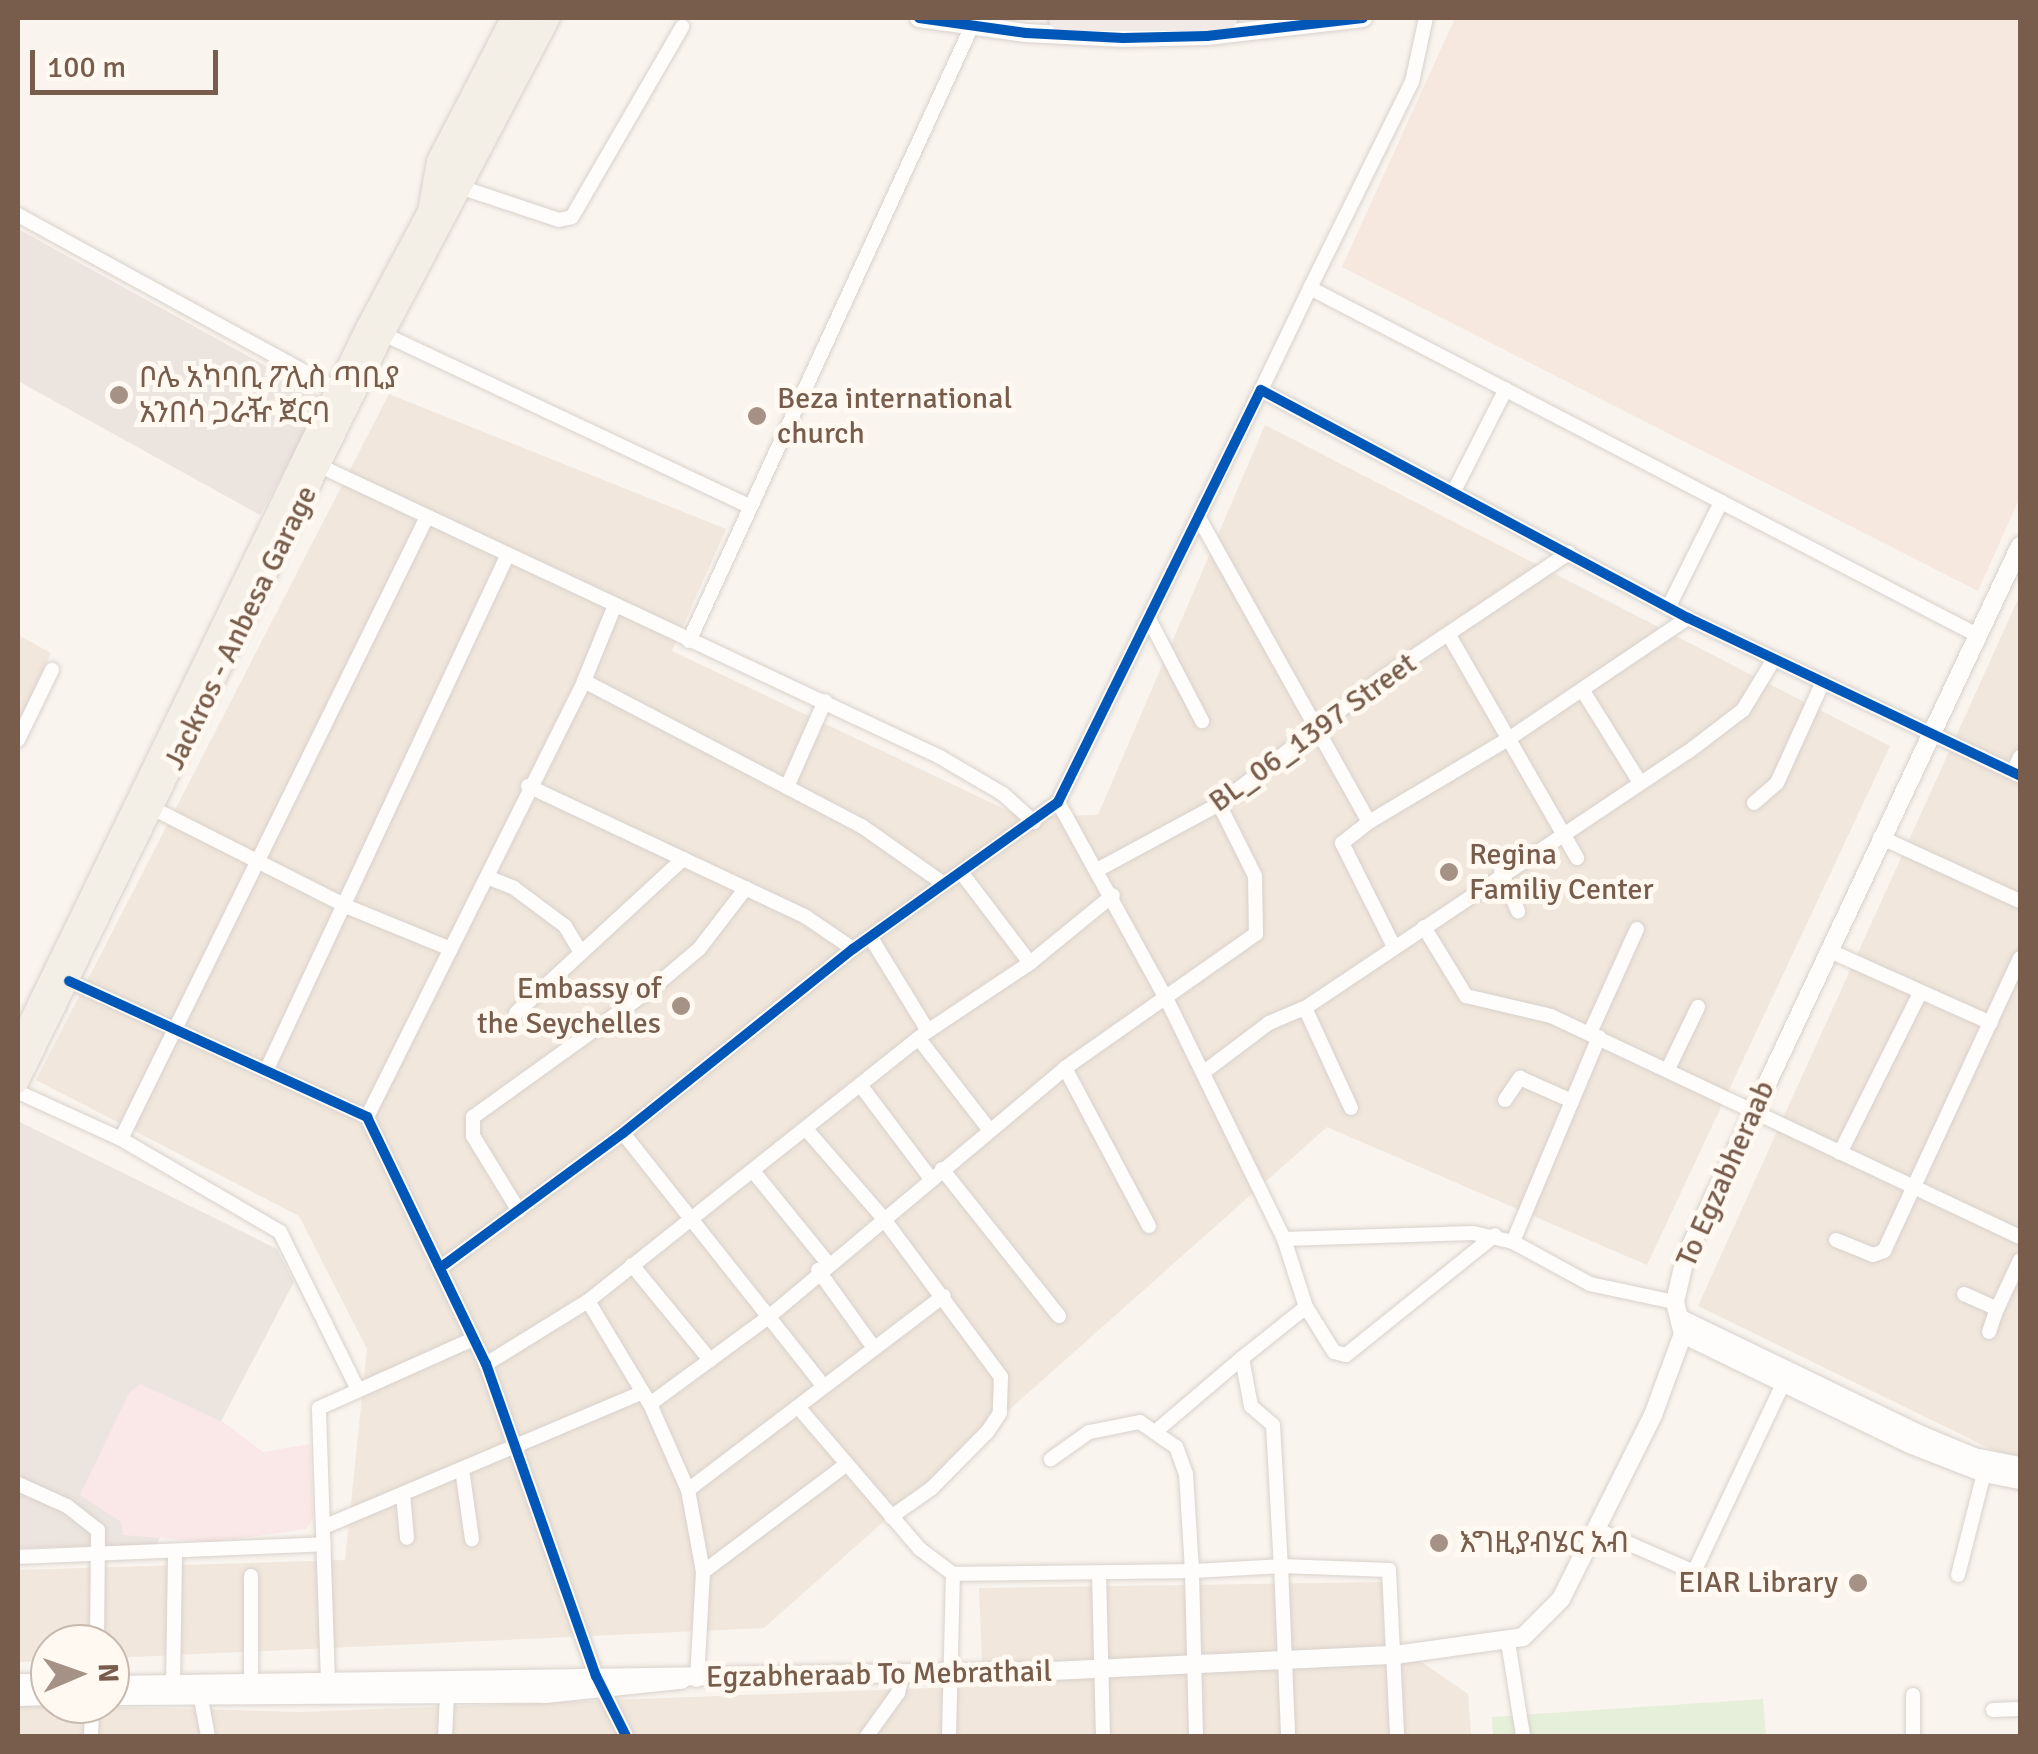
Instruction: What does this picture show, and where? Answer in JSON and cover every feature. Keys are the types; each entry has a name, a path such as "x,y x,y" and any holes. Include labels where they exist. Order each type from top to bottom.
{"highway":[{"path":"1061,18 1224,18"}],"main road":[{"path":"18,1046 232,627 337,390 376,330 429,211 437,160 512,18"},
{"path":"458,181 531,18"},
{"path":"429,211 458,181 484,142 550,18"},
{"path":"458,181 491,158 564,18"},
{"path":"919,18 1123,38 1207,36 1363,18"},
{"name":"Jackros - Anbesa Garage","path":"18,1083 154,808 232,627 320,466 376,330 458,181"},
{"name":"To Egzabheraab","path":"1349,1657 1395,1656 1508,1642 1548,1616 1600,1530 1679,1318 1685,1258 2020,546"},
{"path":"1679,1318 1786,1378 1984,1474 2020,1480"},
{"path":"1786,1378 1974,1457 2020,1466"},
{"name":"Egzabheraab To Mebrathail","path":"599,1682 1101,1670 1349,1657"},
{"path":"130,1685 173,1684 199,1691 251,1684 328,1682 599,1682"},
{"path":"130,1695 199,1691 447,1695 599,1682"}],"street":[{"path":"444,1265 624,1133 853,950 1058,802 1412,82 1426,18"},
{"path":"690,641 748,505 972,26"},
{"path":"458,181 559,220 572,216 682,27"},
{"path":"18,214 337,390"},
{"path":"1310,288 1979,636"},
{"path":"376,330 748,505"},
{"path":"1456,489 1506,389"},
{"path":"1261,390 1456,489 1668,608 1929,736 2017,774 2020,757"},
{"path":"320,466 426,519 825,702 975,777 1034,822"},
{"path":"1668,608 1721,502"},
{"path":"1199,518 1318,724 1369,822"},
{"path":"121,1138 426,519"},
{"name":"BL_06_1397 Street","path":"1099,869 1219,804 1318,724 1569,553"},
{"path":"266,1072 348,906 507,556"},
{"path":"367,1117 488,877 528,786 584,681 615,605"},
{"path":"1393,945 1342,843 1369,822 1583,691 1688,618"},
{"path":"1150,621 1202,721"},
{"path":"1450,637 1565,829 1578,858"},
{"path":"1204,1072 1268,1023 1305,1008 1500,872 1733,719 1774,660"},
{"path":"18,740 52,670"},
{"path":"584,681 862,828 944,884"},
{"path":"1754,803 1777,782 1822,684"},
{"path":"1583,691 1639,781"},
{"path":"786,787 825,702"},
{"path":"528,786 746,888 833,932 853,950"},
{"path":"1058,802 1099,869 1204,1072 1284,1239 1306,1307 1334,1352 1346,1355 1495,1235"},
{"path":"326,1526 462,1468 647,1398 710,1360 771,1315 823,1266 1064,1068 1167,1000 1256,934 1255,876 1219,804"},
{"path":"154,808 260,858 348,906 451,949"},
{"path":"1880,837 2020,902"},
{"path":"516,1013 683,859"},
{"path":"961,872 1030,963"},
{"path":"1500,872 1518,911"},
{"path":"488,877 514,888 565,926 581,953"},
{"path":"519,1211 473,1136 473,1117 678,967 746,888"},
{"path":"486,1364 588,1301 923,1035 1030,963 1113,895"},
{"path":"1424,927 1466,996 1518,1004 1594,1036 2020,1237"},
{"path":"1513,1242 1572,1101 1636,928"},
{"path":"871,938 923,1035 988,1128"},
{"path":"1830,951 1991,1023"},
{"path":"1836,1240 1878,1255 1914,1189 2020,958"},
{"path":"69,981 367,1117 444,1265 486,1364 520,1447 599,1682 626,1736"},
{"path":"1840,1154 1920,993"},
{"path":"1668,1069 1698,1007"},
{"path":"1305,1008 1350,1108"},
{"path":"1064,1068 1149,1226"},
{"path":"1506,1100 1520,1078 1572,1101"},
{"path":"861,1086 1059,1316"},
{"path":"18,1092 121,1138 280,1232 358,1388"},
{"path":"806,1129 883,1218 985,1350 1004,1395 988,1432 955,1468 891,1517"},
{"path":"624,1133 771,1315 823,1386"},
{"path":"753,1171 823,1266 874,1348"},
{"path":"1284,1239 1495,1235 1590,1284 1679,1318"},
{"path":"1989,1332 2020,1260"},
{"path":"632,1265 710,1360"},
{"path":"1964,1294 1997,1309"},
{"path":"688,1490 944,1296"},
{"path":"588,1301 647,1398 688,1490 702,1572 689,1680"},
{"path":"1155,1432 1306,1307"},
{"path":"328,1682 326,1526 318,1408 473,1338"},
{"path":"1242,1358 1251,1406 1272,1425 1288,1736"},
{"path":"1600,1530 1694,1572 1786,1378"},
{"path":"799,1408 844,1466 891,1517 953,1574 1192,1572 1281,1566 1389,1570 1397,1736"},
{"path":"1051,1460 1088,1432 1140,1422 1176,1447 1186,1474 1196,1736"},
{"path":"702,1572 844,1466"},
{"path":"462,1468 472,1540"},
{"path":"1958,1576 1984,1474"},
{"path":"18,1484 89,1519 98,1530 97,1624"},
{"path":"404,1494 407,1538"},
{"path":"18,1557 95,1557 324,1544"},
{"path":"173,1684 174,1552"},
{"path":"950,1736 953,1574"},
{"path":"1099,1574 1103,1736"},
{"path":"251,1576 251,1684"},
{"path":"1508,1642 1523,1736"},
{"path":"868,1736 898,1693 903,1674"},
{"path":"199,1691 208,1736"},
{"path":"1913,1736 1914,1694"},
{"path":"446,1736 447,1695"},
{"path":"1993,1710 2020,1710"}],"shaded area":[{"path":"1455,18 2020,18 2020,497 1978,591 1342,267"},
{"path":"18,229 324,398 260,515 18,381"},
{"path":"389,394 726,529 672,651 1021,817 1098,815 1265,425 1890,746 1647,1265 1327,1127 764,1628 130,1657 130,1624 30,1624 30,1662 18,1662 18,1570 345,1560 367,1349 299,1216 36,1080"},
{"path":"2020,595 2020,1455 2003,1455 1698,1306"},
{"path":"18,635 51,653 18,722"},
{"path":"20,1122 277,1249 294,1282 156,1545 18,1548"},
{"path":"140,1384 223,1422 263,1452 310,1444 313,1517 307,1529 212,1542 123,1535 121,1522 80,1495 129,1393"},
{"path":"1383,1582 1384,1636 1468,1694 1471,1736 18,1736 18,1704 30,1704 30,1724 130,1724 130,1707 300,1712 983,1686 979,1588"}],"green space":[{"path":"1763,1699 1766,1736 1493,1736 1492,1717"}],"cycle path":[{"path":"919,18 1026,33 1123,38 1207,36 1363,18"},
{"path":"444,1265 623,1133 853,949 1058,802 1261,390 1688,618 2020,776"},
{"path":"69,981 367,1117 486,1364 596,1676 626,1736"}],"place":[{"name":"ቦሌ አካባቢ ፖሊስ ጣቢያ አንበሳ ጋራዥ ጀርባ","path":"119,395"},
{"name":"Beza international church","path":"757,416"},
{"name":"Regina Familiy Center","path":"1449,872"},
{"name":"Embassy of the Seychelles","path":"681,1006"},
{"name":"እግዚያብሄር አብ","path":"1439,1543"},
{"name":"EIAR Library","path":"1858,1583"}]}
